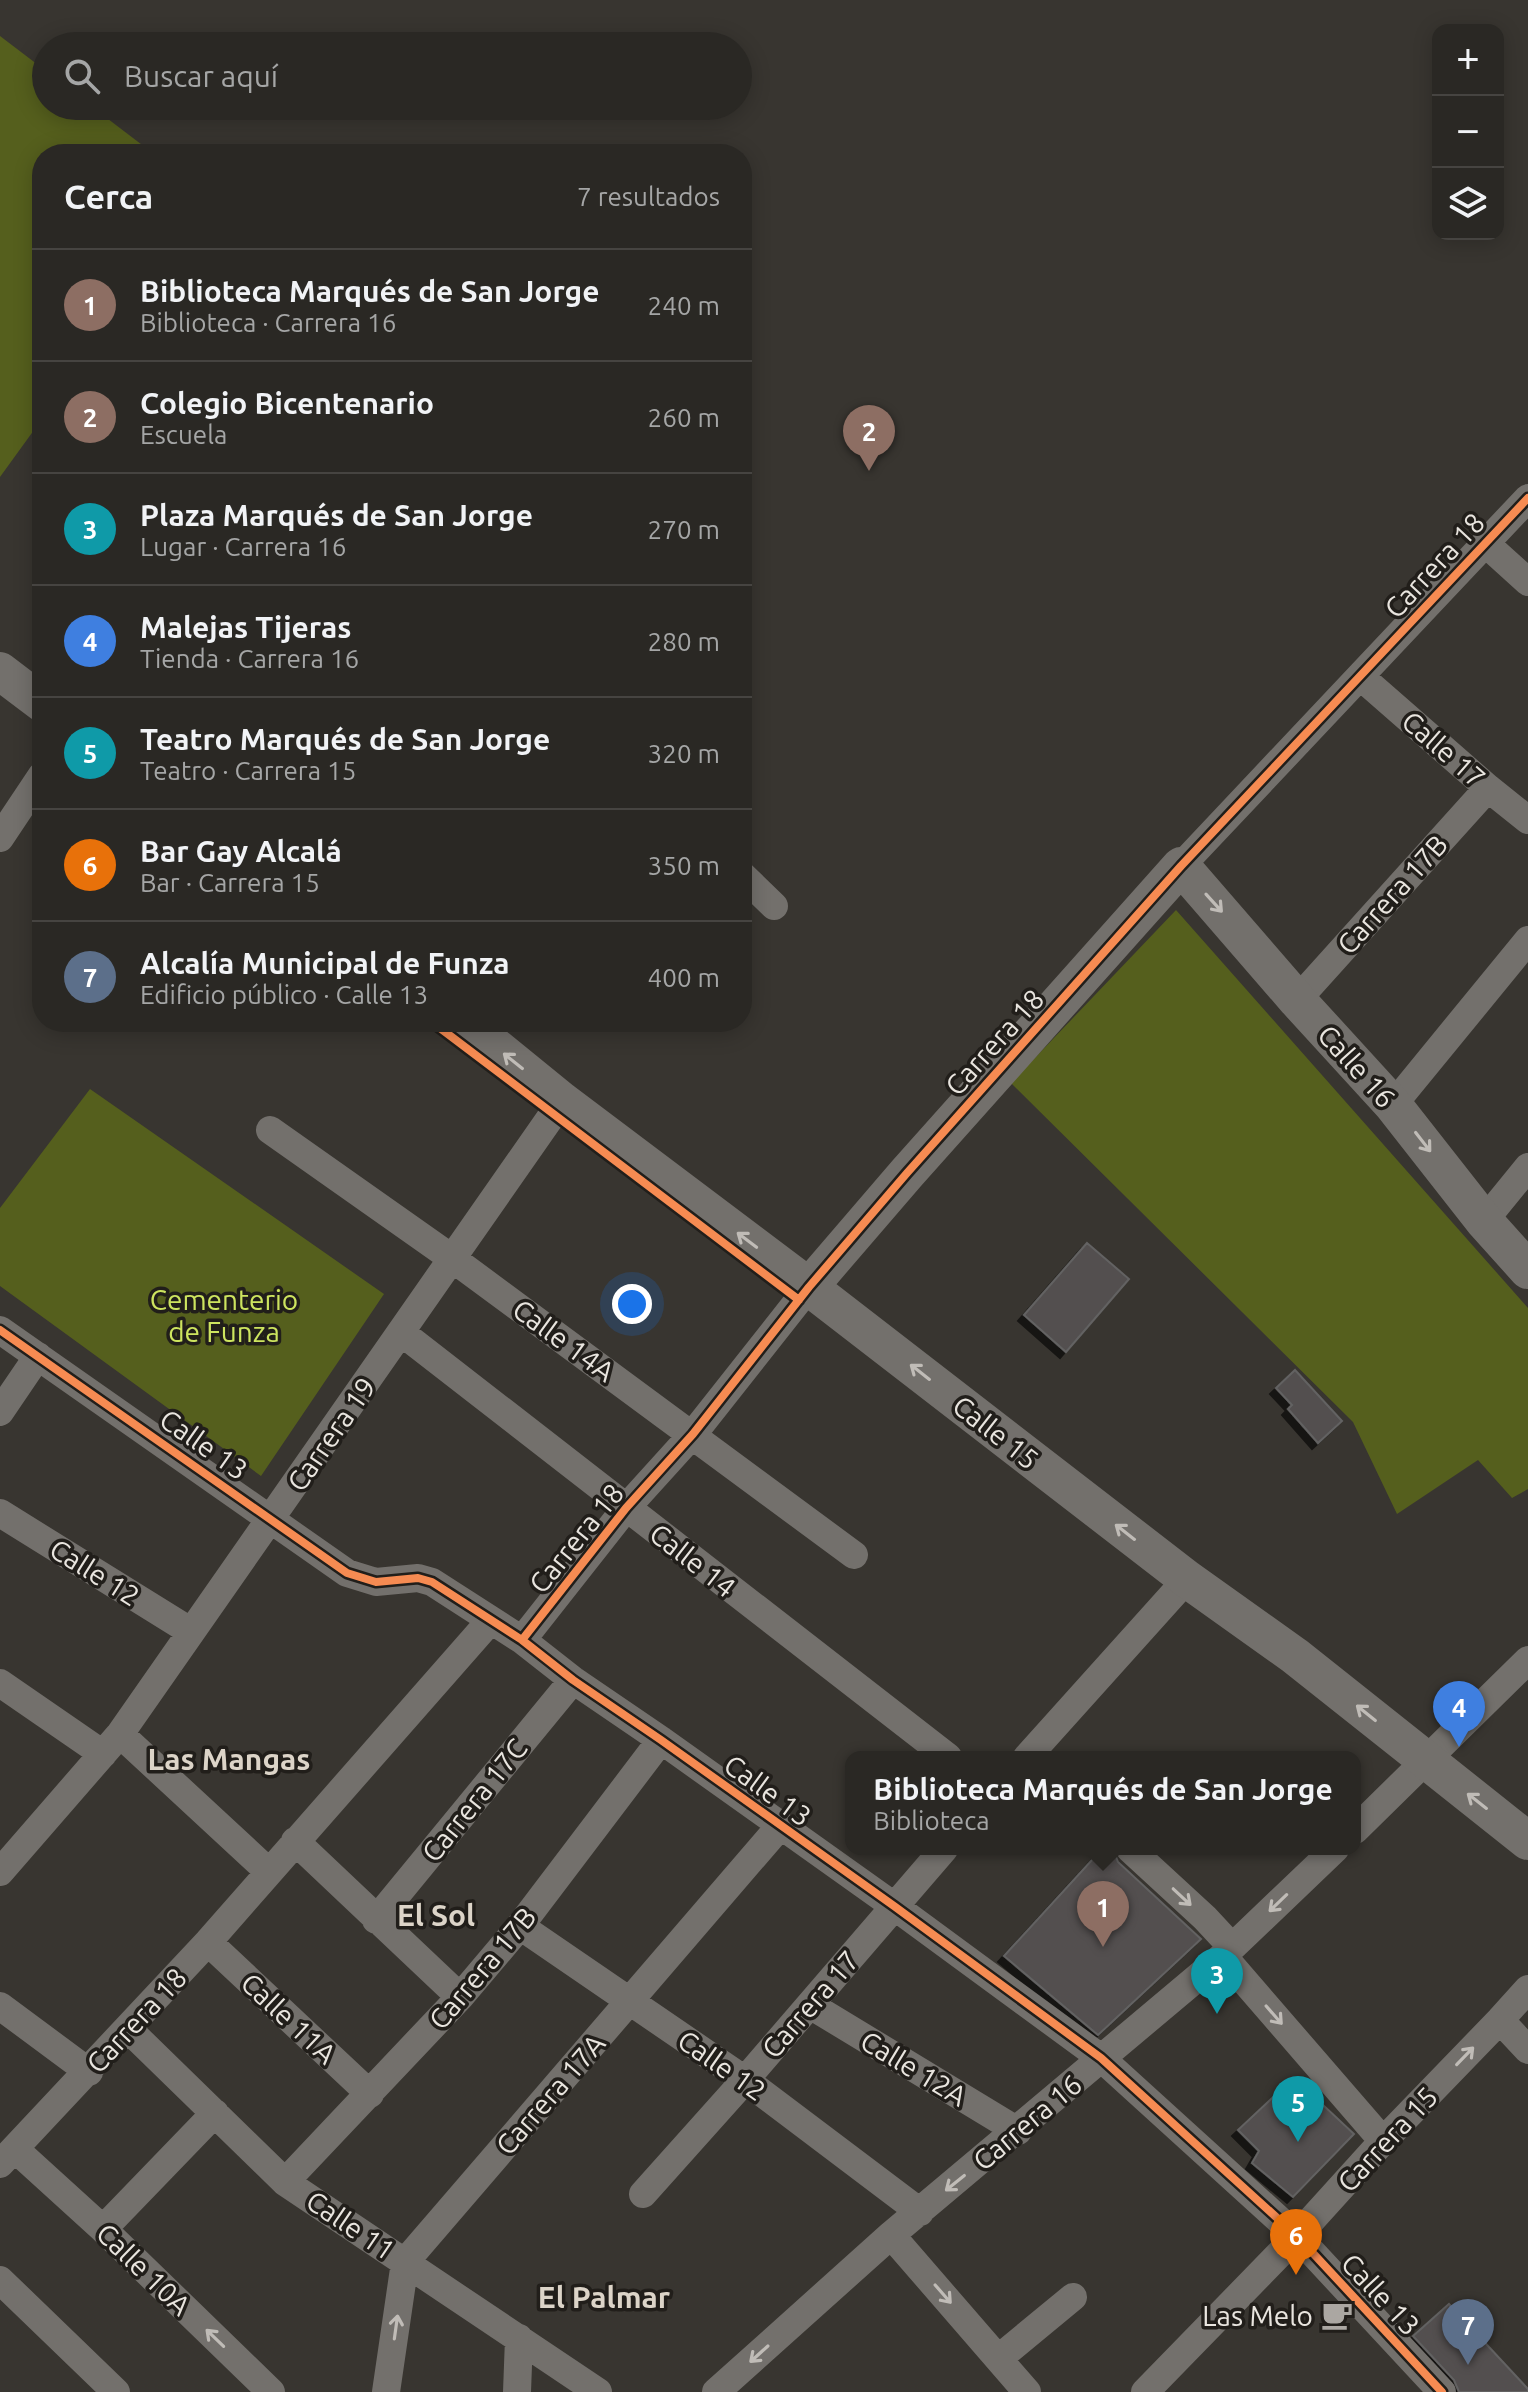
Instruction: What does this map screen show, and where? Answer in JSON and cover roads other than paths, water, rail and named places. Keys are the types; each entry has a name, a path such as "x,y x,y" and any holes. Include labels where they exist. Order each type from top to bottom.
{"street":[{"name":"Carrera 18","path":"522,1640 626,1508 693,1434 809,1287 907,1173 1181,866 1528,498"},
{"path":"1485,543 1528,582"},
{"path":"0,671 32,695"},
{"name":"Calle 17","path":"1361,677 1528,820"},
{"name":"Carrera 17B","path":"1297,1000 1488,788"},
{"path":"0,838 32,790"},
{"name":"Calle 16","path":"1181,866 1393,1105 1484,1221 1528,1270"},
{"path":"752,885 774,906"},
{"path":"1393,1105 1528,940"},
{"name":"Calle 15","path":"477,1032 562,1101 1187,1579 1295,1656 1528,1841"},
{"name":"Carrera 19","path":"3,1863 112,1744 562,1101"},
{"name":"Calle 14A","path":"270,1130 453,1259 854,1555"},
{"path":"1484,1221 1528,1167"},
{"name":"Calle 13","path":"0,1330 347,1573 376,1582 418,1578 432,1582 522,1640 573,1680 894,1906 1101,2058 1297,2236 1442,2392"},
{"name":"Calle 14","path":"402,1333 940,1751"},
{"path":"0,1412 38,1356"},
{"name":"Calle 12","path":"0,1513 190,1631"},
{"path":"1032,1751 1187,1579"},
{"name":"Carrera 18","path":"8,2156 208,1942 490,1621"},
{"path":"1361,1824 1528,1660"},
{"name":"Carrera 17C","path":"376,1920 573,1680"},
{"path":"0,1683 112,1744 268,1871"},
{"name":"Carrera 17B","path":"285,2182 460,1997 520,1926 661,1740"},
{"name":"Carrera 17A","path":"405,2262 780,1826"},
{"path":"295,1841 460,1997"},
{"name":"Carrera 17","path":"643,2194 939,1855"},
{"path":"1137,1855 1205,1918 1227,1952 1383,2141"},
{"name":"Carrera 16","path":"716,2392 891,2235 1227,1952 1329,1855"},
{"name":"Calle 12","path":"520,1926 745,2080 920,2212"},
{"name":"Calle 11A","path":"208,1942 370,2094"},
{"name":"Carrera 15","path":"1145,2392 1297,2236 1528,1989"},
{"name":"Calle 12A","path":"810,2005 1018,2131"},
{"path":"0,2006 89,2072"},
{"path":"1500,2020 1528,2050"},
{"name":"Calle 11","path":"128,2029 285,2182 598,2392"},
{"path":"103,2229 215,2113"},
{"name":"Calle 10A","path":"8,2156 103,2229 271,2392"},
{"path":"891,2235 1027,2392"},
{"path":"386,2392 405,2262"},
{"path":"0,2280 116,2392"},
{"path":"999,2358 1073,2297"},
{"path":"517,2392 519,2338"}],"place":[{"name":"Colegio Bicentenario","path":"869,471"},
{"name":"Malejas Tijeras","path":"1459,1747"},
{"name":"Biblioteca Marqués de San Jorge","path":"1103,1947"},
{"name":"Plaza Marqués de San Jorge","path":"1217,2014"},
{"name":"Teatro Marqués de San Jorge","path":"1298,2142"},
{"name":"Bar Gay Alcalá","path":"1296,2275"},
{"name":"Las Melo","path":"1337,2315"},
{"name":"Alcalía Municipal de Funza","path":"1468,2365"}],"district":[{"name":"Las Mangas","path":"229,1759"},
{"name":"El Sol","path":"436,1915"},
{"name":"El Palmar","path":"604,2297"}],"park label":[{"name":"Cementerio de Funza","path":"224,1315"}]}
